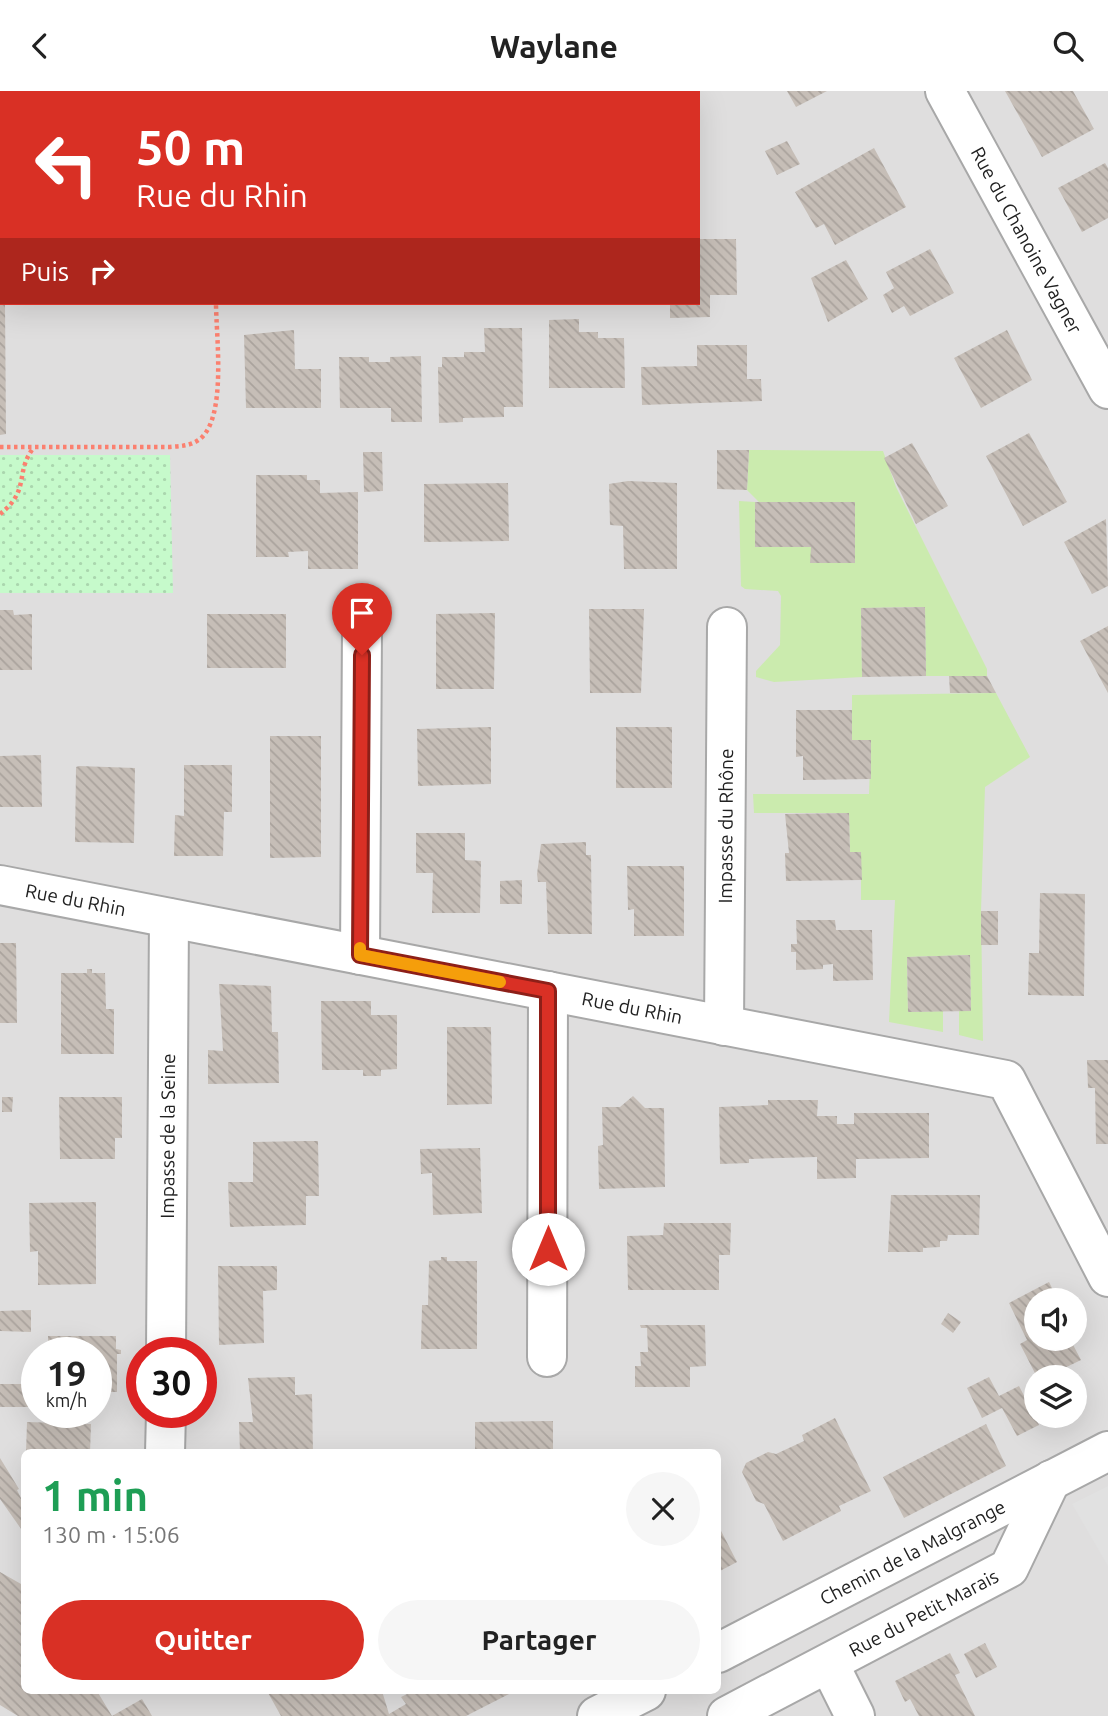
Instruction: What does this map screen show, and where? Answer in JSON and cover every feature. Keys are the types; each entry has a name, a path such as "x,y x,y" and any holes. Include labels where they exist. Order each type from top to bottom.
{"street":[{"name":"Rue du Chanoine Vagner","path":"945,91 1108,389"},
{"name":"Impasse du Rhône","path":"724,1026 727,627"},
{"path":"360,955 362,628"},
{"name":"Rue du Rhin","path":"0,885 1006,1080 1108,1277"},
{"name":"Impasse de la Seine","path":"166,1337 169,918"},
{"path":"547,1357 548,991"},
{"path":"165,1449 166,1428"},
{"name":"Chemin de la Malgrange","path":"721,1651 1108,1451"},
{"name":"Rue du Petit Marais","path":"727,1716 1009,1568 1051,1480"},
{"name":"Rue du Petit Marais","path":"829,1664 855,1716"},
{"path":"597,1716 640,1694"}],"path":[{"path":"0,447 170,447 187,446 201,438 216,411 216,305"},
{"path":"0,514 16,501 28,455 34,446"}],"shaded area":[{"path":"700,91 1108,91 1108,1716 0,1716 0,305 700,305"},
{"path":"1108,1486 1108,1566 1072,1504"}],"green space":[{"path":"749,450 883,451 896,487 987,669 987,676 926,676 925,607 861,608 862,677 774,682 756,677 756,671 780,645 781,596 778,591 745,589 741,586 739,501 755,502 811,547 811,563 855,563 759,502 747,490"},
{"path":"0,455 170,455 173,593 0,593"},
{"path":"996,693 1030,757 985,787 981,911 983,1041 959,1035 959,1011 971,1010 970,955 907,957 908,1012 943,1011 943,1032 889,1022 895,900 861,900 861,853 850,852 849,813 754,813 753,794 869,794 871,740 852,740 852,695"}],"building":[{"path":"787,91 827,91 796,107"},
{"path":"1005,91 1073,91 1094,129 1042,157"},
{"path":"787,141 800,164 777,175 765,151"},
{"path":"874,148 906,207 835,245 824,224 816,228 795,192"},
{"path":"1105,163 1108,168 1108,218 1082,232 1058,188"},
{"path":"700,239 736,239 737,295 710,295 710,317 670,318 670,305 700,305"},
{"path":"930,249 954,293 910,316 904,306 892,313 883,295 894,288 886,272"},
{"path":"846,260 868,299 828,322 811,278"},
{"path":"0,305 5,305 6,434 0,435"},
{"path":"579,319 579,332 598,332 598,338 624,338 625,388 549,388 549,320"},
{"path":"484,328 522,328 523,407 504,407 504,417 463,418 463,422 439,423 438,367 442,367 442,357 464,357 464,352 485,352"},
{"path":"294,330 295,369 321,369 321,408 246,408 244,335"},
{"path":"1007,330 1032,380 981,408 954,358"},
{"path":"697,345 747,345 747,379 761,379 762,401 642,405 641,367 697,366"},
{"path":"421,356 422,422 391,422 391,408 340,408 339,357 369,357 369,362 390,362 390,357"},
{"path":"1029,433 1067,502 1023,526 986,456"},
{"path":"912,443 948,506 916,524 884,458"},
{"path":"717,450 749,450 747,490 717,489"},
{"path":"363,452 382,452 383,491 364,492"},
{"path":"256,475 307,475 307,480 320,480 320,493 358,492 358,569 308,569 308,551 288,552 289,557 256,557"},
{"path":"628,481 677,483 677,569 624,569 623,526 610,525 609,484"},
{"path":"508,483 509,541 424,542 424,484"},
{"path":"755,502 855,502 855,563 810,563 811,547 755,547"},
{"path":"1106,519 1108,586 1092,594 1064,542"},
{"path":"925,607 926,676 862,677 861,608"},
{"path":"589,609 644,609 641,693 590,693"},
{"path":"0,610 13,610 14,615 32,614 32,670 0,670"},
{"path":"495,613 494,689 436,689 436,614"},
{"path":"207,614 286,614 286,668 207,668"},
{"path":"1108,626 1108,693 1080,641"},
{"path":"949,676 987,676 996,693 950,693"},
{"path":"796,710 852,710 852,740 871,740 871,779 803,780 803,756 796,757"},
{"path":"491,727 491,784 418,786 417,729"},
{"path":"616,727 672,727 672,788 616,788"},
{"path":"270,736 321,736 321,857 270,858"},
{"path":"41,755 42,807 0,807 0,756"},
{"path":"184,765 232,765 232,812 224,812 223,856 174,856 175,815 184,816"},
{"path":"76,767 135,768 134,843 75,842"},
{"path":"849,813 850,852 861,852 862,880 786,881 785,853 789,853 785,814"},
{"path":"416,833 465,833 465,860 481,861 480,913 432,913 433,873 416,873"},
{"path":"586,842 586,855 591,855 592,934 548,934 546,882 538,882 537,874 541,844"},
{"path":"627,866 684,866 684,936 634,936 634,909 628,910"},
{"path":"522,880 522,904 500,904 500,881"},
{"path":"1040,893 1085,894 1084,996 1028,995 1029,953 1039,953"},
{"path":"981,911 998,911 998,945 981,945"},
{"path":"796,920 835,920 836,930 872,930 873,980 833,981 833,964 823,965 823,969 796,970 796,952 791,952 791,944 797,944"},
{"path":"0,943 16,943 17,1023 0,1023"},
{"path":"970,955 971,1011 908,1012 907,957"},
{"path":"87,969 92,969 92,973 105,973 106,1009 114,1009 114,1054 61,1054 61,973 87,973"},
{"path":"219,984 271,986 272,1032 278,1032 279,1083 208,1084 208,1050 223,1051"},
{"path":"321,1001 371,1001 371,1015 397,1015 397,1069 381,1070 381,1076 363,1076 363,1070 322,1070"},
{"path":"447,1027 491,1027 492,1104 447,1105"},
{"path":"1087,1060 1108,1060 1108,1144 1096,1144 1095,1088 1088,1088"},
{"path":"633,1096 645,1108 664,1108 665,1187 599,1189 598,1146 603,1145 602,1107 620,1107"},
{"path":"2,1097 13,1097 12,1112 2,1112"},
{"path":"59,1097 122,1097 122,1138 115,1138 115,1159 60,1159"},
{"path":"768,1100 818,1100 817,1116 837,1116 837,1124 854,1124 854,1113 929,1113 929,1158 856,1159 856,1178 817,1179 817,1157 749,1159 749,1163 720,1164 719,1107 768,1105"},
{"path":"318,1141 319,1196 306,1196 306,1225 230,1227 228,1182 253,1182 253,1142"},
{"path":"480,1148 482,1213 433,1215 432,1173 421,1174 420,1149"},
{"path":"891,1195 980,1195 979,1235 948,1235 947,1241 940,1241 940,1247 923,1248 923,1252 888,1252"},
{"path":"96,1202 96,1284 38,1285 38,1251 30,1252 29,1203"},
{"path":"664,1223 731,1223 730,1255 719,1255 719,1290 628,1290 627,1236 663,1235"},
{"path":"441,1257 447,1257 447,1261 477,1261 477,1349 421,1349 422,1305 428,1305 429,1261 441,1260"},
{"path":"218,1266 277,1266 277,1290 263,1291 264,1343 219,1345"},
{"path":"1049,1282 1052,1288 1038,1288"},
{"path":"1024,1295 1024,1334 1009,1303"},
{"path":"31,1310 31,1332 0,1331 0,1311"},
{"path":"948,1313 961,1322 953,1333 941,1324"},
{"path":"640,1325 705,1325 706,1366 690,1367 690,1387 635,1387 635,1366 641,1366 640,1352 648,1352 647,1328 641,1328"},
{"path":"116,1336 116,1349 121,1350 121,1354 117,1354 117,1392 112,1392 112,1337 48,1337"},
{"path":"1024,1342 1024,1351 1076,1351 1081,1360 1071,1365 1031,1365 1020,1344"},
{"path":"295,1377 295,1395 312,1394 313,1449 240,1449 239,1422 253,1422 248,1378"},
{"path":"989,1377 999,1396 1019,1386 1024,1396 1024,1428 1033,1428 1017,1436 1002,1408 982,1418 967,1388"},
{"path":"0,1384 21,1384 21,1407 0,1407"},
{"path":"835,1418 871,1491 839,1506 841,1511 783,1541 764,1504 756,1501 742,1472 746,1463 768,1452 776,1454 804,1441 802,1435"},
{"path":"553,1421 553,1449 475,1449 475,1422"},
{"path":"986,1424 1006,1466 904,1518 883,1477"},
{"path":"27,1428 91,1428 90,1449 26,1449"},
{"path":"0,1458 19,1489 21,1529 0,1499"},
{"path":"721,1531 737,1562 721,1570"},
{"path":"0,1572 21,1584 21,1694 99,1694 112,1716 18,1716 0,1705"},
{"path":"985,1643 997,1667 976,1678 964,1654"},
{"path":"950,1653 960,1673 955,1675 975,1716 919,1716 910,1699 905,1702 895,1681"},
{"path":"269,1694 383,1694 389,1714 406,1704 401,1697 407,1694 509,1694 466,1716 281,1716"},
{"path":"142,1699 152,1716 112,1716"}],"slow traffic":[{"path":"360,948 360,955 500,982"}],"route":[{"path":"362,655 360,955 548,991 548,1249"}]}
